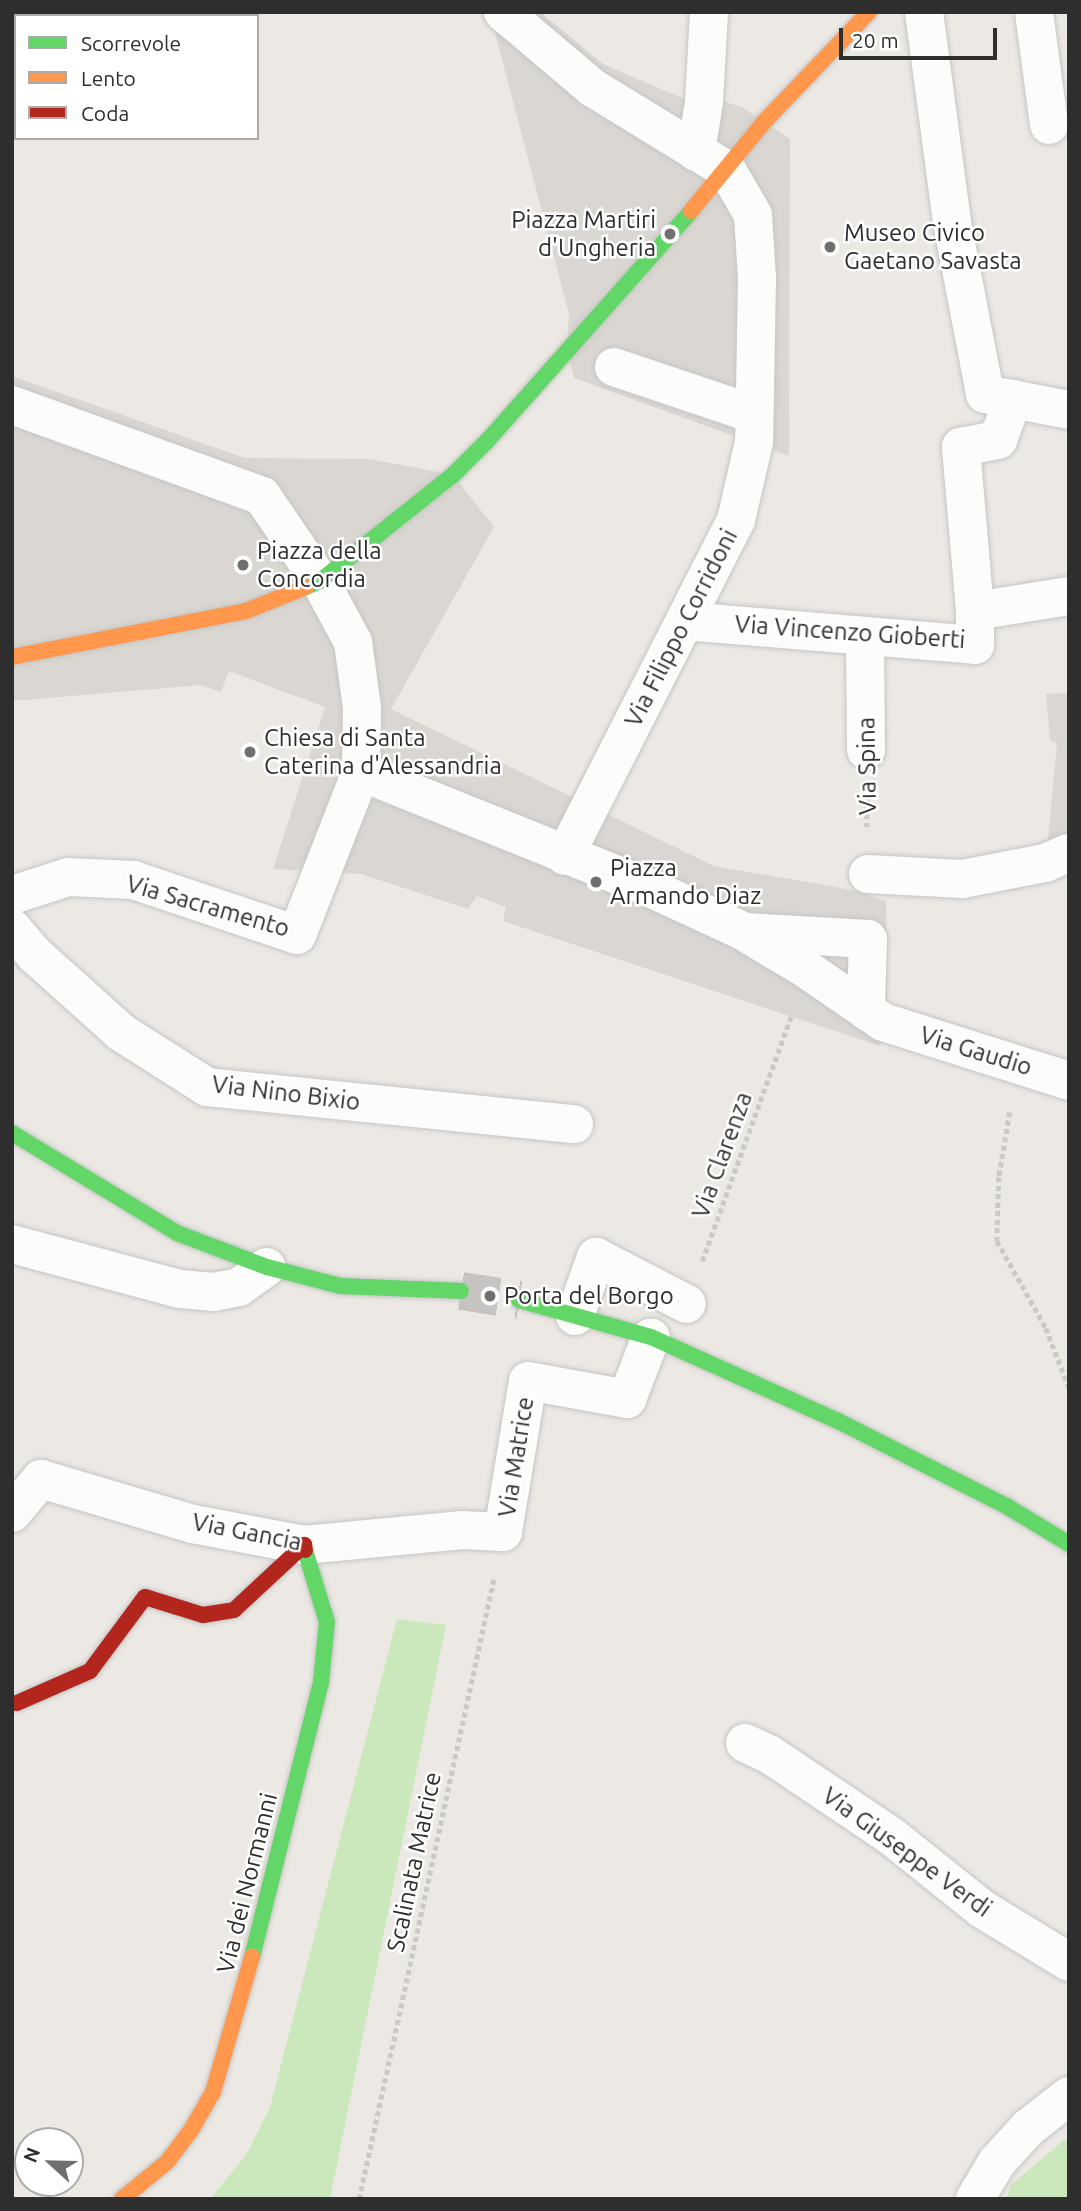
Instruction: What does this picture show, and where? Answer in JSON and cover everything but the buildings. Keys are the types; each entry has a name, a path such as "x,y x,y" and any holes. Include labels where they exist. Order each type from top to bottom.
{"street":[{"path":"709,12 704,102 711,161"},
{"path":"12,657 246,611 320,582 453,475 488,440 567,349 711,161 764,122 869,12"},
{"path":"924,12 952,222 977,366 985,394 1069,410"},
{"path":"1034,12 1049,125"},
{"path":"505,14 593,88 711,161"},
{"name":"Via Filippo Corridoni","path":"565,856 736,520 754,428 757,278 753,215 711,161"},
{"path":"614,367 754,428"},
{"path":"975,611 961,447 998,440 1013,399"},
{"path":"12,405 262,496 320,582 353,642 362,708 361,772"},
{"name":"Via Vincenzo Gioberti","path":"685,621 975,645 975,611 1069,596"},
{"name":"Via Spina","path":"866,636 866,750"},
{"name":"Via Gaudio","path":"361,772 652,889 745,932 806,969 875,1017 1069,1081"},
{"name":"Via Sacramento","path":"12,895 68,877 134,880 297,935 361,772"},
{"path":"868,874 962,879 1045,863 1069,853"},
{"name":"Via Nino Bixio","path":"12,928 35,955 122,1033 206,1087 575,1124"},
{"path":"745,932 868,939 875,1017"},
{"path":"12,1133 177,1233 267,1267 341,1286 461,1291"},
{"path":"12,1244 180,1289 213,1292 239,1287 267,1267"},
{"path":"575,1316 596,1257 687,1304"},
{"path":"519,1300 651,1337 852,1428 1008,1507 1069,1544"},
{"name":"Via Matrice","path":"503,1532 528,1381 627,1399 651,1337"},
{"name":"Via Gancia","path":"12,1513 26,1473 193,1524 304,1545 462,1531 503,1532"},
{"path":"17,1703 90,1671 145,1597 203,1615 234,1610 304,1545"},
{"name":"Via dei Normanni","path":"122,2199 167,2162 190,2132 212,2092 238,2014 321,1682 327,1622 304,1545"},
{"name":"Via Giuseppe Verdi","path":"745,1743 800,1774 891,1836 982,1909 1069,1962"},
{"path":"975,2199 997,2162 1028,2127 1069,2096"}],"path":[{"name":"Via Spina","path":"866,750 868,874"},
{"name":"Via Clarenza","path":"687,1304 790,1018"},
{"path":"1010,1110 999,1177 997,1241 1046,1328 1069,1388"},
{"name":"Scalinata Matrice","path":"359,2199 503,1532"}],"green space":[{"path":"397,1619 446,1625 330,2199 210,2199 246,2155 270,2107"},
{"path":"1069,2136 1069,2199 1006,2199 1011,2185"}],"shaded area":[{"name":"Piazza Martiri d'Ungheria","path":"509,12 540,12 603,64 694,103 715,99 742,107 790,139 789,456 574,378 567,350 569,314 495,33"},
{"path":"12,376 245,458 370,459 453,475 494,527 391,709 714,866 852,890 886,901 887,998 880,1046 503,921 506,907 477,896 468,909 361,874 273,869 325,707 229,671 221,692 201,685 12,701"},
{"path":"1069,693 1069,874 1045,870 1057,743 1050,741 1046,694"}],"tunnel":[{"path":"461,1291 519,1300"}],"traffic: fast":[{"path":"306,587 320,581 453,475 488,440 691,211"},
{"path":"12,1133 177,1233 267,1267 341,1286 461,1291"},
{"path":"519,1300 651,1337 840,1422 1008,1507 1069,1544"},
{"path":"252,1957 321,1682 327,1622 305,1550"}],"traffic: slow":[{"path":"691,211 764,122 869,12"},
{"path":"12,657 246,611 306,587"},
{"path":"122,2199 167,2162 190,2132 213,2092 252,1957"}],"traffic: jam":[{"path":"17,1703 90,1671 145,1597 203,1615 234,1610 304,1545 305,1550"}],"place":[{"name":"Piazza Martiri d'Ungheria","path":"670,234"},
{"name":"Museo Civico Gaetano Savasta","path":"830,247"},
{"name":"Piazza della Concordia","path":"243,565"},
{"name":"Chiesa di Santa Caterina d'Alessandria","path":"250,752"},
{"name":"Piazza Armando Diaz","path":"596,882"},
{"name":"Porta del Borgo","path":"490,1296"}]}
